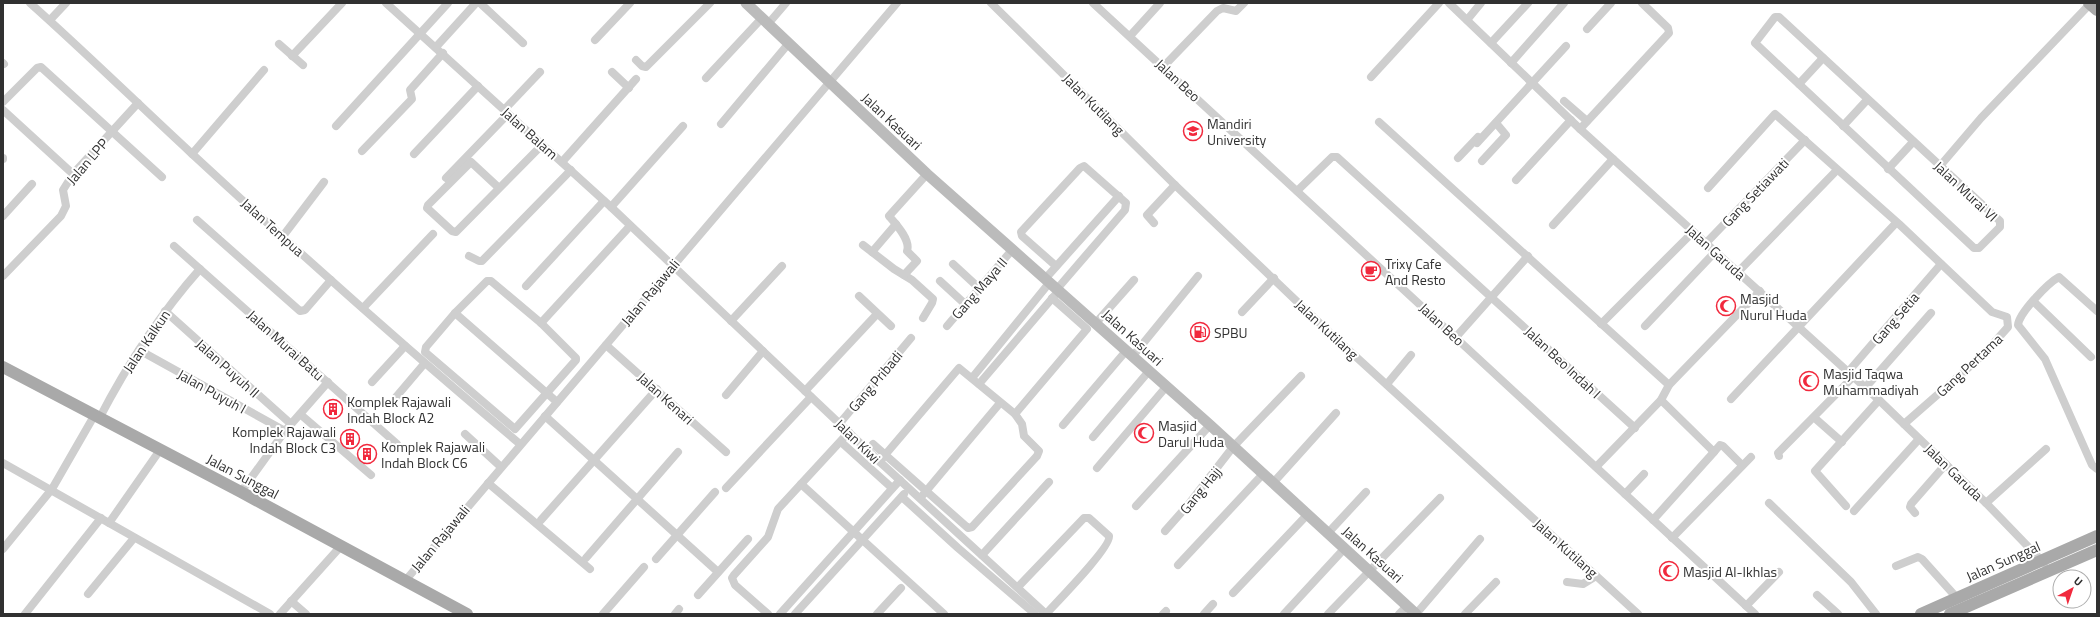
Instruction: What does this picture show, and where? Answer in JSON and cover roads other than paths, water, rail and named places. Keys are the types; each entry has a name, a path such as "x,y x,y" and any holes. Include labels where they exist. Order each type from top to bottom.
{"main road":[{"name":"Jalan Sunggal","path":"3,367 241,492 467,614"},
{"name":"Jalan Sunggal","path":"1921,614 1956,598 2091,546"},
{"name":"Jalan Sunggal","path":"1950,614 2045,565"}],"street":[{"name":"Jalan Tempua","path":"30,3 50,20 192,154 424,364 520,444"},
{"path":"50,20 66,3"},
{"path":"292,56 342,3"},
{"path":"336,126 448,3"},
{"path":"436,47 476,3"},
{"path":"480,3 523,43"},
{"path":"595,40 630,3"},
{"path":"636,60 642,66 646,66 710,3"},
{"path":"706,78 765,21 786,3"},
{"name":"Jalan Rajawali","path":"404,581 606,345 671,266 897,3"},
{"name":"Jalan Kutilang","path":"991,3 1026,35 1175,185 1386,384 1638,614"},
{"name":"Jalan Beo","path":"1093,3 1755,614"},
{"path":"1130,36 1160,3"},
{"path":"1163,67 1217,12 1223,8 1236,11 1244,3"},
{"path":"1371,77 1439,3"},
{"name":"Jalan Garuda","path":"1449,3 1580,129 1879,400 1986,503 2045,565"},
{"path":"1466,20 1481,3"},
{"path":"1491,43 1528,3"},
{"path":"1511,63 1564,3"},
{"path":"1587,29 1611,3"},
{"path":"1580,129 1669,32 1668,28 1642,3"},
{"name":"Jalan Balam","path":"388,4 611,207 671,266"},
{"name":"Jalan Kasuari","path":"748,4 829,83 927,174 1052,288 1210,425 1344,549 1371,571 1416,614"},
{"path":"1940,166 1981,118 2092,6"},
{"name":"Jalan Murai VI","path":"1774,18 1779,18 1913,142 2001,223 2000,227 1976,249 1888,169 1755,43 1774,18"},
{"path":"721,124 789,43"},
{"path":"279,44 303,65"},
{"path":"1458,158 1566,46"},
{"path":"362,151 412,99 410,90 442,53"},
{"path":"1798,84 1823,58"},
{"path":"3,102 37,68 41,67 162,177"},
{"path":"192,154 264,70"},
{"path":"426,199 506,112 540,72"},
{"path":"612,72 629,88"},
{"path":"562,162 636,79"},
{"path":"1477,143 1531,82"},
{"path":"414,154 478,86"},
{"path":"1843,126 1867,100"},
{"path":"1564,101 1587,121"},
{"name":"Jalan LPP","path":"3,276 65,212 66,206 63,190 73,174 138,103"},
{"path":"3,110 73,174"},
{"path":"1708,188 1775,114 1941,264"},
{"path":"1516,180 1571,120"},
{"path":"1380,122 1669,385"},
{"path":"1482,161 1506,135 1496,123"},
{"path":"611,207 683,126"},
{"name":"Gang Setiawati","path":"1706,243 1805,140"},
{"path":"1888,169 1913,142"},
{"path":"499,188 470,162 428,205 427,208 454,233 499,188 542,145"},
{"name":"Jalan Beo Indah I","path":"1297,191 1332,157 1335,156 1492,296 1635,428"},
{"path":"1554,225 1613,159"},
{"path":"972,378 1052,288 1125,210 1126,203 1119,196 1086,168 1081,166 1022,231 1022,236 1056,266"},
{"path":"469,256 479,261 486,257 571,170"},
{"path":"1738,272 1837,170"},
{"path":"904,275 917,261 907,251 909,246 908,240 889,216 927,174"},
{"path":"283,236 324,182"},
{"path":"3,216 32,184"},
{"path":"1154,223 1147,216 1175,185"},
{"path":"979,384 1052,288 1056,266 1119,196"},
{"path":"526,286 604,201"},
{"path":"197,220 300,311 305,310 331,280"},
{"path":"872,252 896,224"},
{"path":"1731,399 1800,328 1895,224"},
{"path":"541,324 630,226"},
{"path":"1601,324 1693,232"},
{"path":"363,308 433,234"},
{"path":"863,244 912,280 933,300 922,318"},
{"name":"Jalan Murai Batu","path":"174,246 397,444"},
{"name":"Gang Maya II","path":"947,326 1012,250"},
{"path":"1645,326 1715,252"},
{"path":"1456,337 1528,256"},
{"path":"953,264 979,288"},
{"name":"Gang Pertama","path":"1904,424 1984,354 2008,327 2007,317 1992,312 1941,264"},
{"name":"Gang Setia","path":"1779,456 1778,453 1850,375 1941,264"},
{"name":"Jalan Kiwi","path":"671,266 840,423 919,499 1018,587 1046,614"},
{"path":"731,321 782,266"},
{"name":"Jalan Kalkun","path":"3,549 52,489 96,417 165,311 200,269"},
{"path":"1063,425 1129,354 1198,276"},
{"path":"2097,311 2060,277 2033,301 2020,317 2018,328 2045,358 2092,465 2097,469"},
{"path":"1242,312 1274,278"},
{"path":"1095,324 1134,280"},
{"path":"489,281 541,324 576,358 576,360 518,428 512,428 425,352 426,347 455,313 483,283 489,281"},
{"path":"940,281 965,304"},
{"path":"1015,414 1087,329 1052,288"},
{"path":"1596,467 1662,400 1669,385 1760,291"},
{"path":"859,296 891,326"},
{"path":"2033,301 2091,357"},
{"name":"Jalan Puyuh II","path":"165,311 291,424"},
{"path":"455,313 557,402"},
{"path":"1865,388 1931,313"},
{"path":"726,488 877,314"},
{"name":"Gang Pribadi","path":"840,423 911,338"},
{"name":"Jalan Kenari","path":"606,345 726,452"},
{"path":"372,382 405,346"},
{"name":"Jalan Puyuh I","path":"139,350 285,431"},
{"path":"726,394 763,351"},
{"path":"1386,384 1411,355"},
{"path":"396,397 424,364"},
{"path":"873,444 885,455 926,492 964,527 968,528 972,527 1037,456 1039,451 1024,436 1022,424 1015,414 959,368 885,455 880,462"},
{"path":"1093,437 1149,371"},
{"name":"Gang Hajj","path":"1165,532 1233,447 1301,376"},
{"path":"241,492 285,431 328,382"},
{"path":"1097,468 1166,387"},
{"path":"541,520 657,389"},
{"path":"1662,400 1714,452"},
{"path":"1846,506 1815,471 1879,400"},
{"path":"919,499 1000,403"},
{"path":"1272,483 1336,413"},
{"path":"300,414 371,474"},
{"path":"544,416 639,498 718,572"},
{"path":"1817,420 1842,442"},
{"path":"1136,506 1210,425"},
{"path":"768,614 735,585 732,578 768,537 776,513 849,432"},
{"path":"465,434 501,467"},
{"path":"1854,511 1919,439"},
{"path":"841,442 892,488"},
{"path":"1653,520 1719,446 1723,446 1742,465"},
{"path":"1986,503 2046,449"},
{"path":"109,523 160,450"},
{"path":"586,558 678,452"},
{"path":"1672,538 1751,457"},
{"path":"3,463 52,489 134,538 270,614"},
{"path":"1915,513 1910,506 1911,504 1946,464"},
{"path":"1178,565 1263,474"},
{"path":"1625,494 1644,474"},
{"path":"780,614 900,480"},
{"path":"488,482 590,569"},
{"path":"982,555 1049,482"},
{"path":"801,484 861,541 944,614"},
{"path":"795,614 909,489"},
{"path":"656,559 715,492"},
{"path":"1328,533 1366,492"},
{"path":"902,497 1035,614"},
{"path":"1328,614 1440,498"},
{"path":"1769,503 1851,582 1876,614"},
{"path":"1233,593 1307,515"},
{"path":"25,614 101,518"},
{"path":"1018,587 1084,518 1089,518 1109,536 1109,542 1046,614"},
{"path":"88,594 134,538"},
{"path":"698,595 748,539"},
{"path":"1416,614 1480,539"},
{"path":"280,614 341,546"},
{"path":"1284,614 1344,549"},
{"path":"1896,566 1918,557 1922,558 1956,598"},
{"path":"603,614 644,567"},
{"path":"1746,606 1779,572"},
{"path":"1567,582 1583,584 1596,576"},
{"path":"1465,614 1496,582"},
{"path":"877,614 901,588"},
{"path":"1817,595 1836,613"},
{"path":"292,601 306,614"},
{"path":"1204,614 1213,604"},
{"path":"1399,614 1407,606"}],"place":[{"name":"Mandiri University","path":"1193,131"},
{"name":"Trixy Cafe And Resto","path":"1371,271"},
{"name":"Masjid Nurul Huda","path":"1726,306"},
{"name":"SPBU","path":"1200,332"},
{"name":"Masjid Taqwa Muhammadiyah","path":"1809,381"},
{"name":"Komplek Rajawali Indah Block A2","path":"333,409"},
{"name":"Masjid Darul Huda","path":"1144,433"},
{"name":"Komplek Rajawali Indah Block C3","path":"350,439"},
{"name":"Komplek Rajawali Indah Block C6","path":"367,454"},
{"name":"Masjid Al-Ikhlas","path":"1669,571"}]}
